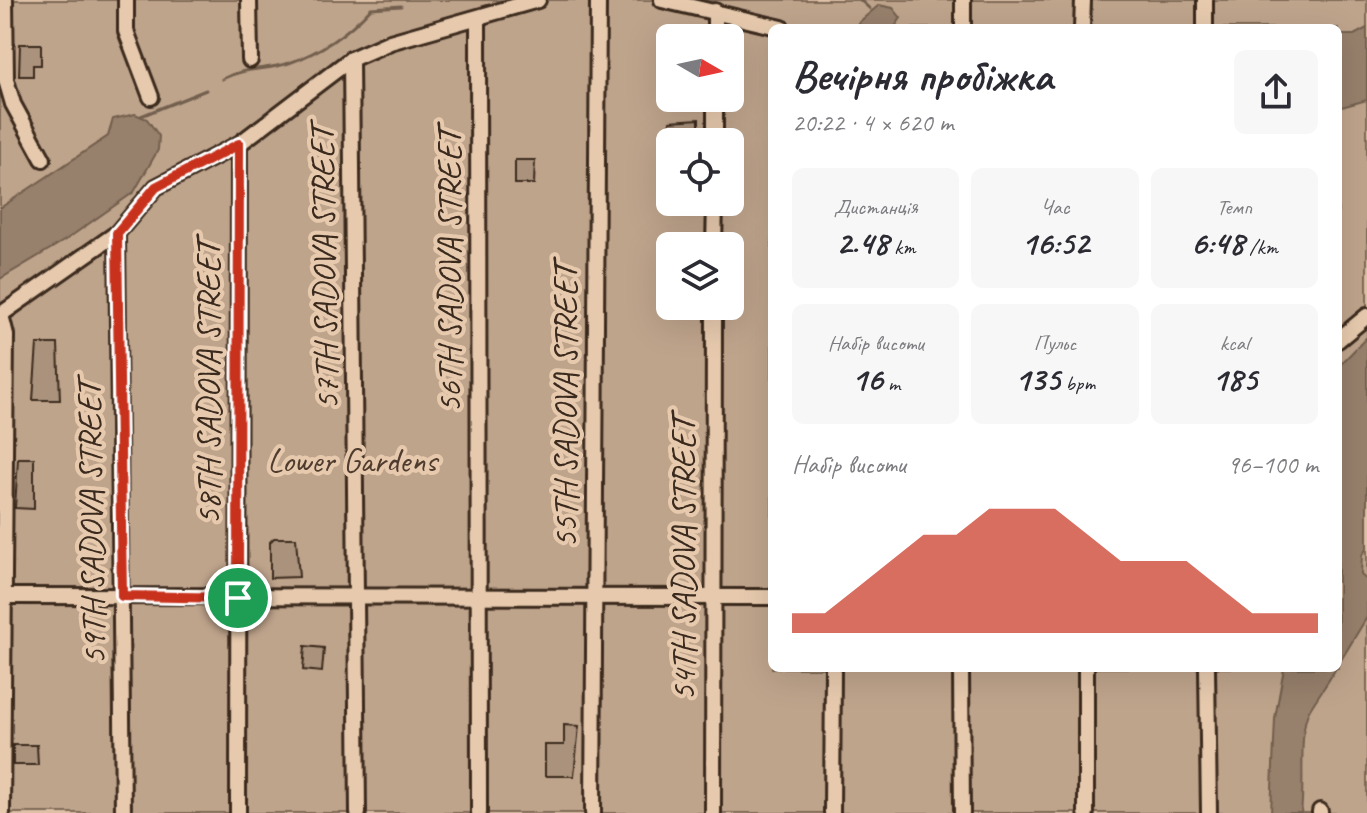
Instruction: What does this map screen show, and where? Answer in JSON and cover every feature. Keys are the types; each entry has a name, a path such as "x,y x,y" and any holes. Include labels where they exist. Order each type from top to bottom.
{"street":[{"path":"5,0 6,80 13,104 43,159"},
{"path":"126,0 126,31 151,97"},
{"path":"249,0 250,60"},
{"path":"2,813 1,596 6,335 0,315 20,298 117,233 156,187 239,144 351,59 390,42 538,0"},
{"name":"55TH SADOVA STREET","path":"593,813 598,0"},
{"path":"662,0 768,24"},
{"path":"963,0 963,24"},
{"path":"1082,24 1083,0"},
{"path":"1205,0 1205,24"},
{"path":"715,11 715,24"},
{"name":"56TH SADOVA STREET","path":"478,18 479,813"},
{"name":"57TH SADOVA STREET","path":"351,59 358,813"},
{"name":"58TH SADOVA STREET","path":"238,813 239,144"},
{"name":"59TH SADOVA STREET","path":"117,233 123,813"},
{"path":"1342,337 1367,316"},
{"name":"54TH SADOVA STREET","path":"713,813 714,320"},
{"path":"1,596 768,597"},
{"path":"832,813 833,672"},
{"path":"961,672 962,813"},
{"path":"1086,672 1086,813"},
{"path":"1207,672 1209,813"}],"green space":[{"name":"Lower Gardens","path":"0,0 1367,0 1367,813 0,813"}],"shaded area":[{"path":"879,5 893,8 901,18 897,24 858,23"},
{"path":"1367,28 1367,100 1342,107 1342,35 1354,35"},
{"path":"135,114 147,119 159,136 158,150 134,192 67,239 0,279 0,208 108,136 113,119"},
{"path":"1367,337 1367,548 1362,555 1361,575 1367,580 1367,617 1342,658 1342,363"},
{"path":"1283,672 1333,672 1306,720 1301,813 1271,813 1275,718"}],"building":[{"path":"20,44 41,44 41,65 33,65 33,76 19,76"},
{"path":"699,119 699,128 669,128 670,121"},
{"path":"515,160 535,160 534,184 515,184"},
{"path":"37,344 58,344 60,400 33,400"},
{"path":"18,458 34,458 34,509 15,508"},
{"path":"274,538 296,538 299,577 270,578 270,542"},
{"path":"305,646 324,648 322,672 303,670"},
{"path":"564,725 579,726 574,776 545,776 545,745 564,745"},
{"path":"13,745 37,745 38,765 13,765"}],"waterway":[{"path":"860,0 870,9"},
{"path":"222,79 301,59 333,41 371,8 401,6"},
{"path":"141,116 206,90"}],"route":[{"path":"239,144 238,598 122,596 117,233 156,187 239,144"}]}
